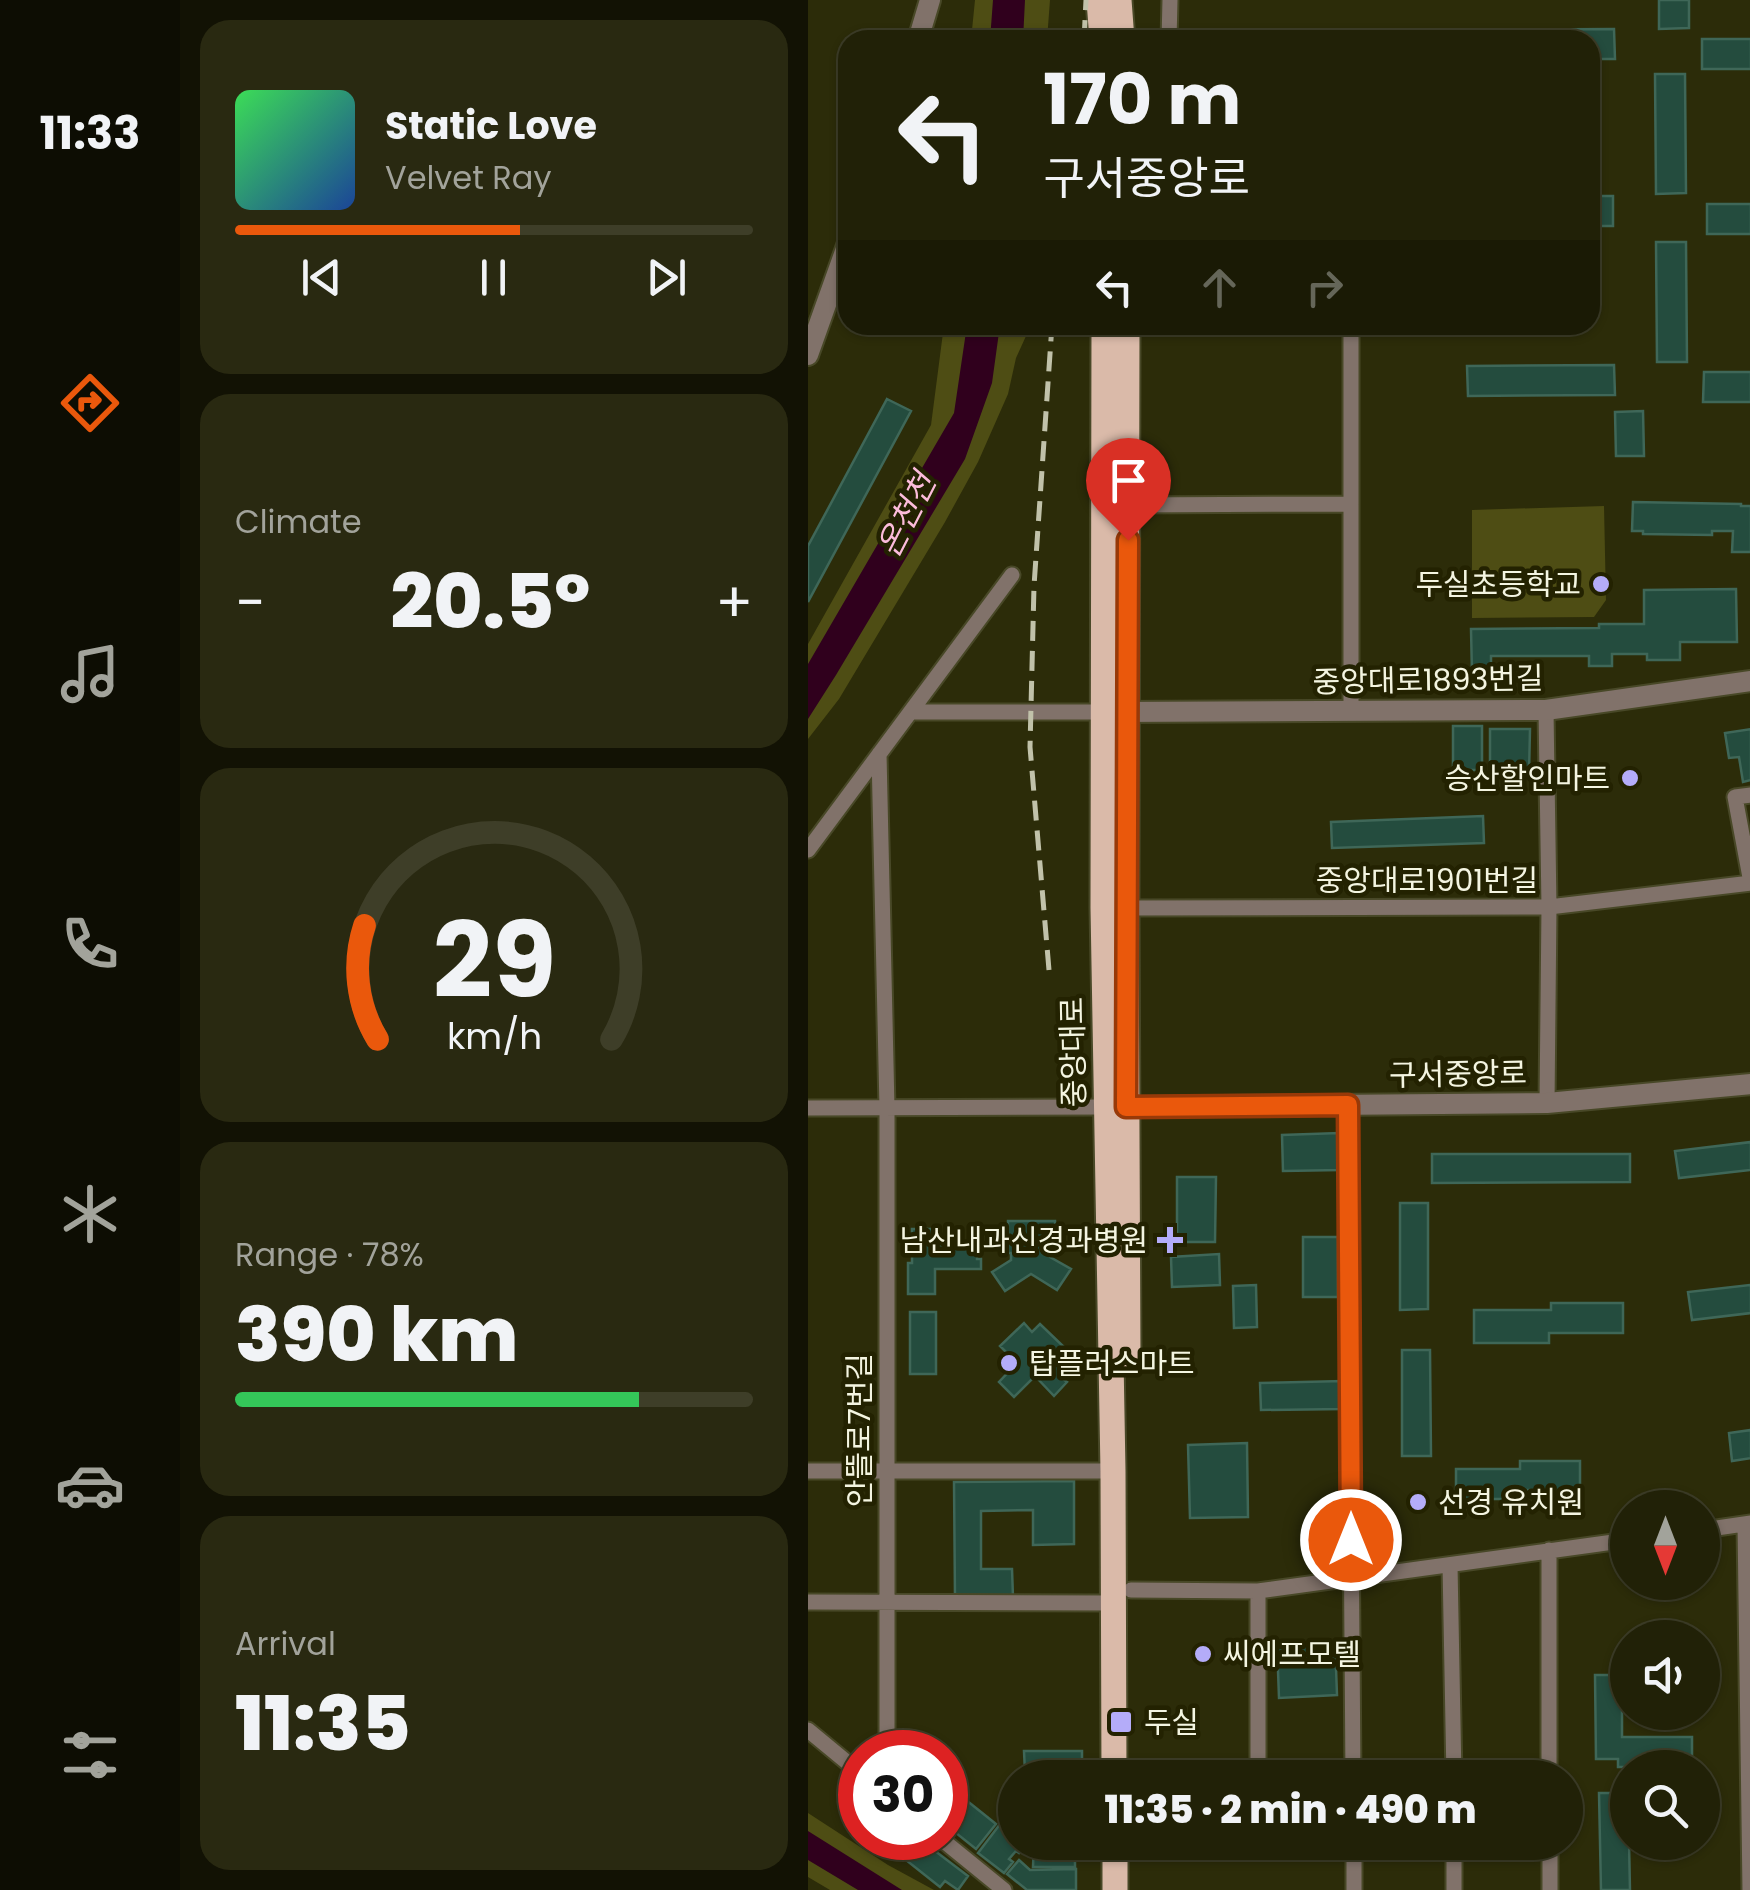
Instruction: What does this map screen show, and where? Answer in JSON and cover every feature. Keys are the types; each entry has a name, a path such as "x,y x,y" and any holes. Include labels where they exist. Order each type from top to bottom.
{"main road":[{"path":"1099,0 1101,30"},
{"path":"1118,0 1121,30"},
{"name":"중앙대로","path":"1104,335 1115,712 1122,1597 1115,1760"},
{"name":"중앙대로","path":"1115,712 1128,505 1127,335"},
{"name":"중앙대로","path":"1116,1107 1113,1471 1130,1760"},
{"path":"1115,1860 1115,1890"},
{"path":"1131,1860 1131,1890"}],"street":[{"path":"921,30 930,0"},
{"path":"1169,30 1170,0"},
{"path":"808,355 838,271"},
{"path":"1352,335 1352,711"},
{"path":"1128,505 1352,504"},
{"path":"808,850 1012,574"},
{"name":"중앙대로1893번길","path":"1115,712 1546,710 1750,681"},
{"path":"1546,710 1548,1103"},
{"path":"912,712 1115,712"},
{"name":"안뜰로7번길","path":"879,754 888,1108 886,1730"},
{"path":"1750,794 1736,797 1750,883"},
{"name":"중앙대로1901번길","path":"1114,908 1548,907 1750,883"},
{"name":"구서중앙로","path":"1116,1107 1548,1103 1750,1084"},
{"path":"1348,1105 1353,1760"},
{"path":"808,1108 1116,1107"},
{"path":"808,1470 1113,1471"},
{"path":"1720,1528 1748,1524 1750,1890"},
{"path":"808,1602 1258,1591 1610,1542"},
{"path":"1548,1550 1550,1760"},
{"path":"1450,1565 1454,1760"},
{"path":"1258,1591 1258,1760"},
{"path":"808,1730 838,1755"},
{"path":"967,1860 1004,1890"},
{"path":"1354,1860 1354,1890"},
{"path":"1454,1860 1454,1890"},
{"path":"1550,1860 1550,1890"}],"shaded area":[{"path":"975,0 1050,0 1048,30 972,30"},
{"path":"943,335 1026,335 1016,358 1008,394 978,462 839,699 808,739 808,644 931,425"},
{"path":"1604,506 1606,600 1594,617 1472,618 1472,510"},
{"path":"808,1813 838,1832 838,1860 880,1860 934,1890 830,1890 808,1877"}],"water":[{"path":"993,0 1025,0 1024,30 991,30"},
{"name":"온천천","path":"966,335 999,335 992,383 965,459 808,719 808,664 954,413"},
{"path":"808,1831 838,1850 838,1860 854,1860 902,1890 858,1890 808,1860"}],"building":[{"path":"1659,0 1689,0 1689,28 1659,29"},
{"path":"1614,29 1615,59 1600,59 1600,30 1467,30"},
{"path":"1702,39 1751,39 1751,69 1702,69"},
{"path":"1655,74 1685,74 1686,193 1656,194"},
{"path":"1600,196 1613,196 1613,226 1600,226"},
{"path":"1707,204 1751,204 1751,234 1707,234"},
{"path":"1656,242 1686,242 1687,362 1657,362"},
{"path":"1614,365 1615,395 1468,396 1467,366"},
{"path":"1704,372 1751,372 1751,402 1703,402"},
{"path":"887,399 911,411 808,602 808,546"},
{"path":"1643,411 1644,456 1616,456 1615,412"},
{"path":"1633,502 1751,506 1751,552 1732,552 1733,531 1712,531 1712,535 1632,531"},
{"path":"1736,589 1737,642 1680,642 1680,660 1647,660 1647,654 1612,654 1612,666 1589,666 1589,656 1491,656 1491,675 1472,675 1471,629 1644,624 1644,590"},
{"path":"1453,726 1482,726 1482,770 1453,770"},
{"path":"1490,729 1530,729 1529,774 1490,774"},
{"path":"1751,729 1751,780 1743,782 1739,757 1729,758 1725,733"},
{"path":"1483,816 1484,843 1332,848 1331,822"},
{"path":"1339,1133 1340,1170 1283,1171 1282,1135"},
{"path":"1751,1142 1751,1170 1679,1178 1675,1151"},
{"path":"1432,1154 1630,1154 1630,1182 1432,1183"},
{"path":"1177,1177 1216,1177 1215,1242 1177,1242"},
{"path":"1400,1203 1428,1203 1428,1309 1400,1310"},
{"path":"1008,1221 1055,1221 1055,1253 1050,1253 1050,1257 1071,1269 1057,1290 1031,1274 1005,1291 992,1272 1011,1260"},
{"path":"912,1229 937,1229 937,1245 977,1245 981,1269 935,1269 935,1294 908,1294"},
{"path":"1303,1237 1338,1237 1338,1297 1303,1297"},
{"path":"1219,1254 1220,1285 1172,1287 1171,1257"},
{"path":"1256,1285 1257,1327 1234,1328 1233,1286"},
{"path":"1751,1285 1751,1313 1692,1320 1688,1292"},
{"path":"1551,1303 1623,1303 1623,1333 1549,1333 1549,1343 1474,1343 1474,1310 1551,1310"},
{"path":"910,1312 936,1312 936,1374 910,1374"},
{"path":"1024,1323 1032,1332 1040,1324 1065,1348 1054,1358 1070,1373 1054,1396 1035,1376 1014,1397 999,1382 1017,1363 1000,1346"},
{"path":"1402,1350 1430,1350 1431,1456 1402,1456"},
{"path":"1343,1381 1343,1409 1261,1410 1260,1383"},
{"path":"1751,1430 1751,1458 1732,1461 1729,1433"},
{"path":"1247,1443 1248,1517 1190,1518 1188,1445"},
{"path":"1520,1461 1580,1461 1580,1491 1518,1490 1518,1499 1456,1499 1456,1469 1520,1469"},
{"path":"1074,1481 1074,1544 1033,1545 1033,1510 981,1511 981,1569 1012,1569 1013,1597 955,1598 954,1482"},
{"path":"1335,1641 1337,1695 1279,1698 1277,1643"},
{"path":"1595,1675 1610,1675 1610,1730 1622,1730 1622,1737 1692,1737 1692,1750 1610,1750 1610,1759 1596,1759"},
{"path":"1024,1751 1082,1751 1082,1760 1024,1760"},
{"path":"1599,1793 1610,1793 1610,1860 1629,1860 1630,1890 1601,1890"},
{"path":"968,1802 996,1824 976,1849 968,1843"},
{"path":"998,1827 998,1860 1013,1862 1004,1873 978,1853"},
{"path":"906,1860 947,1860 968,1876 958,1890 945,1881 940,1887"},
{"path":"1019,1860 1030,1870 1076,1869 1076,1890 1027,1890 1007,1874"},
{"path":"1033,1860 1075,1860 1075,1867 1033,1867"}],"railway":[{"path":"1084,30 1086,0"},
{"path":"1049,970 1030,747 1034,586 1051,335"}],"place":[{"name":"두실초등학교","path":"1601,584"},
{"name":"승산할인마트","path":"1630,778"},
{"name":"남산내과신경과병원","path":"1170,1240"},
{"name":"탑플러스마트","path":"1009,1363"},
{"name":"선경 유치원","path":"1418,1502"},
{"name":"씨에프모텔","path":"1203,1654"},
{"name":"두실","path":"1121,1722"}],"route":[{"path":"1128,540 1126,1107 1348,1105 1351,1540"}]}
